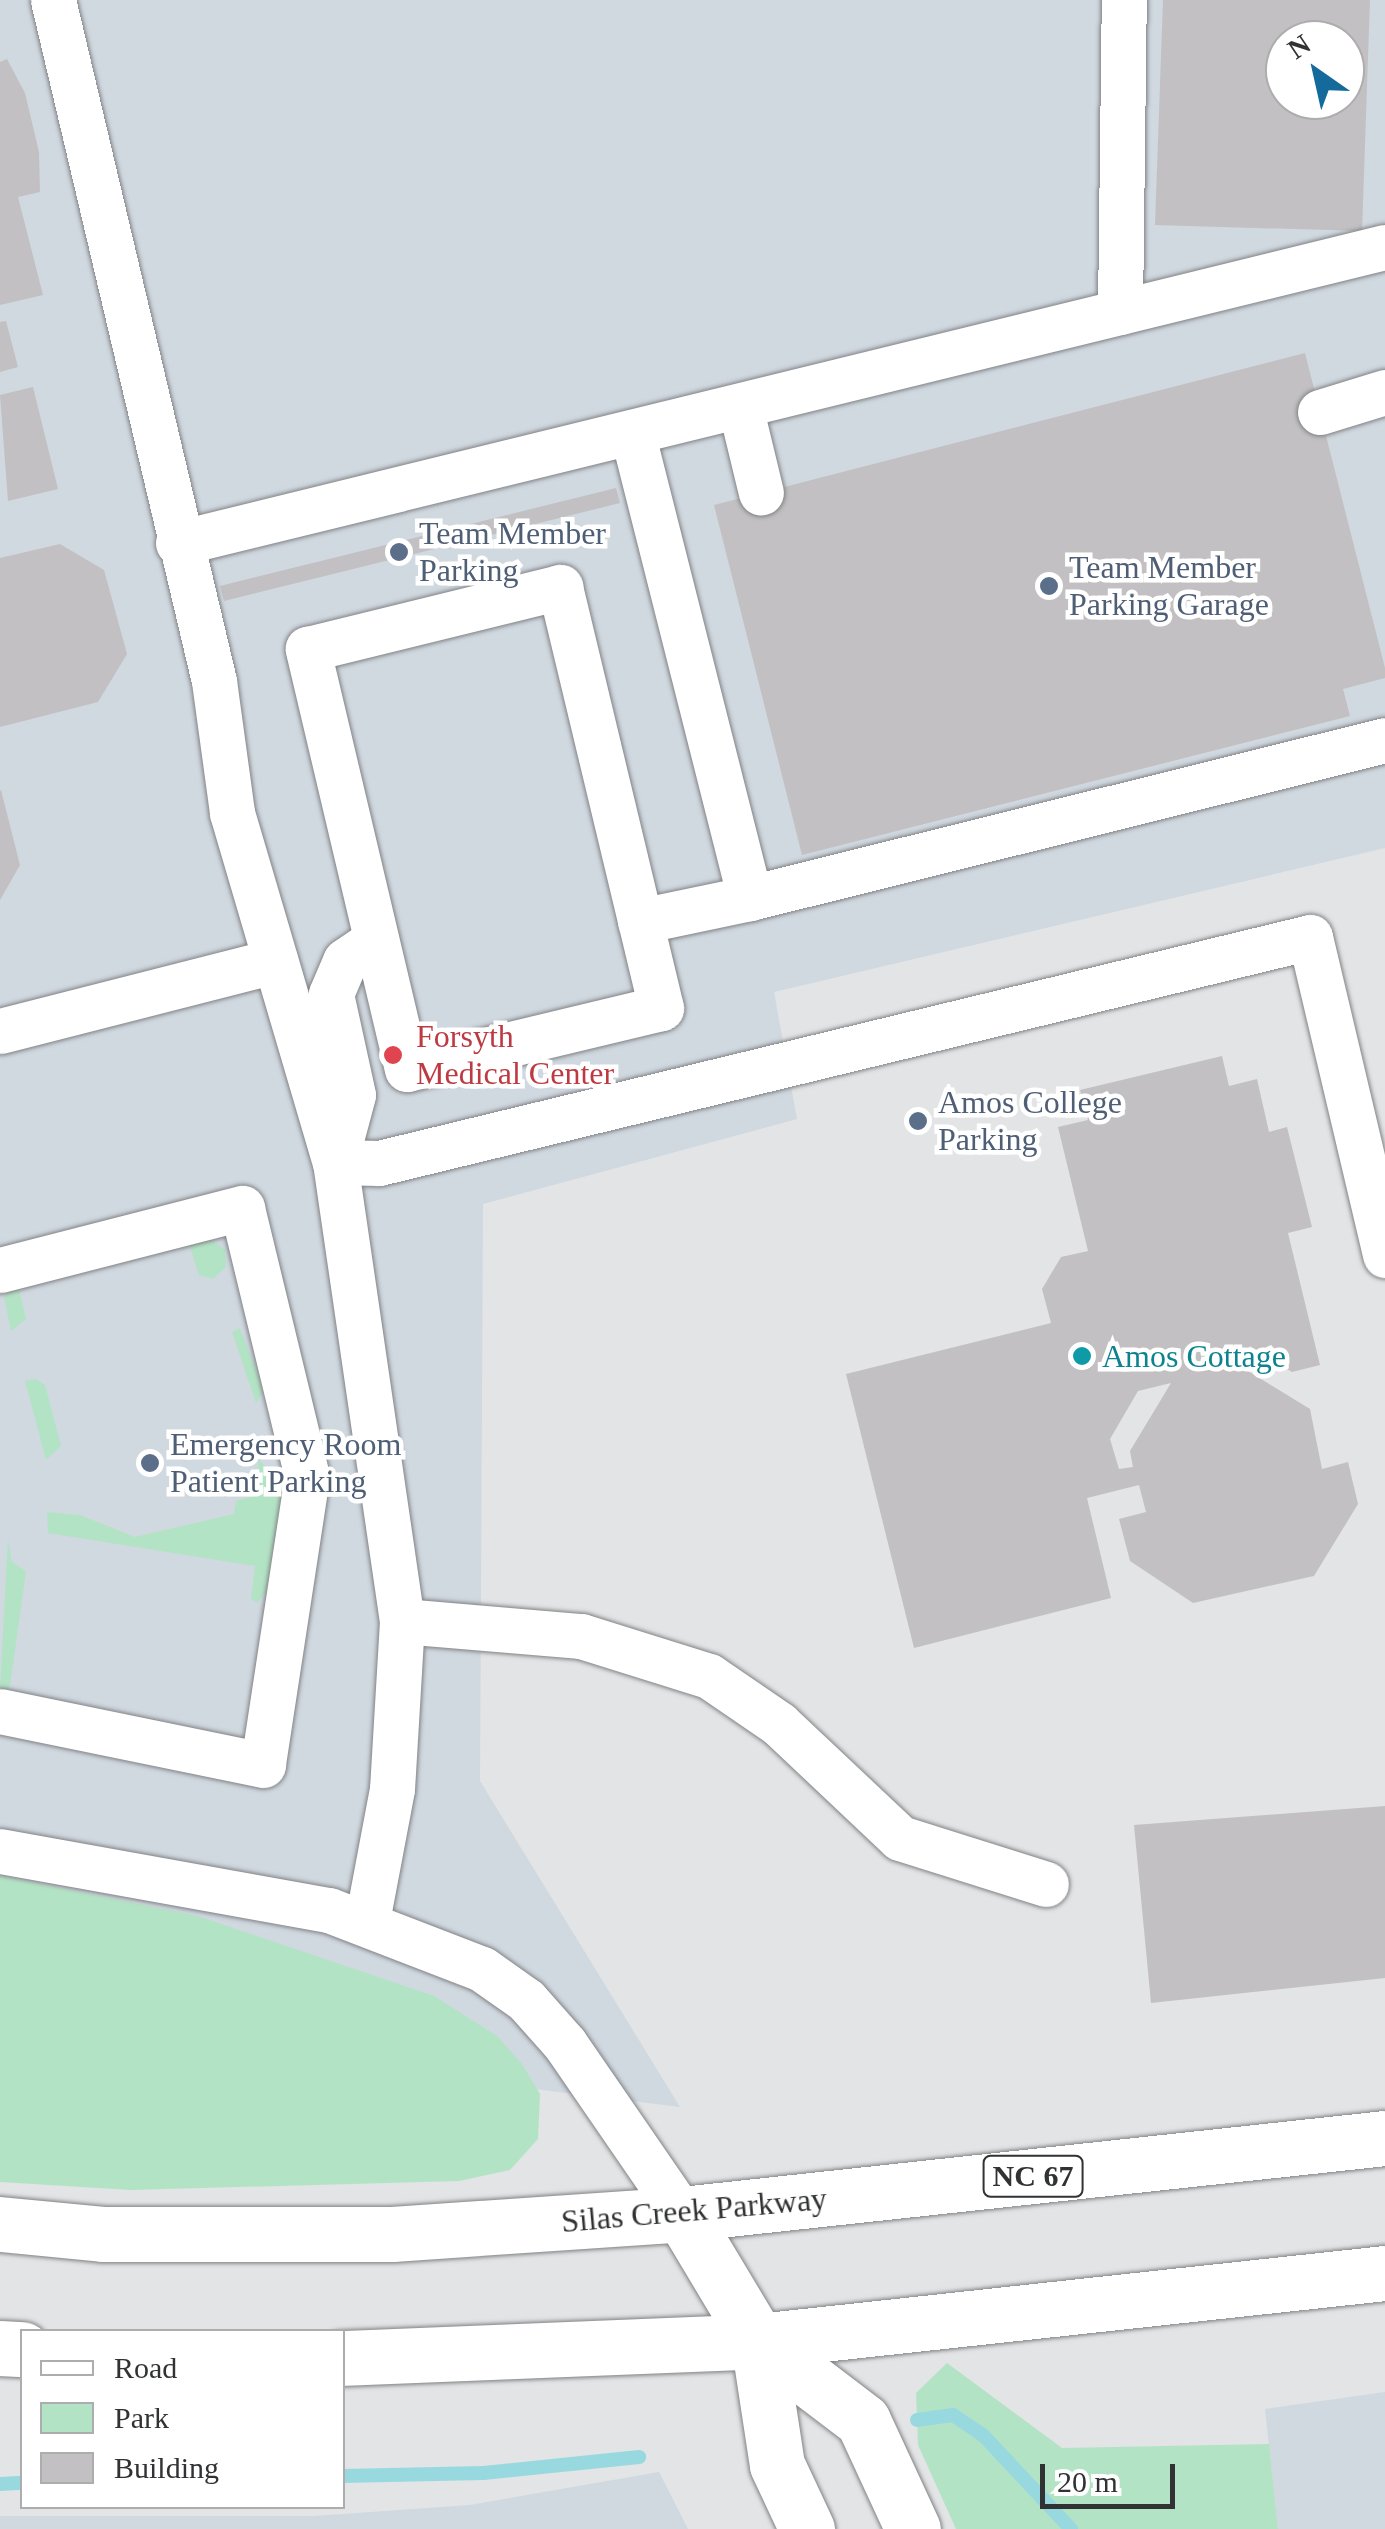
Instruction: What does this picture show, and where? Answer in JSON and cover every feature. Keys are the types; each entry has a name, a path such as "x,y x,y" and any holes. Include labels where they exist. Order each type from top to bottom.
{"main road":[{"name":"Silas Creek Parkway","path":"0,2224 103,2234 392,2234 682,2214 1385,2138"},
{"path":"682,2214 758,2342 777,2465 807,2529"},
{"path":"345,2358 758,2342 1385,2273"},
{"path":"758,2342 863,2422 913,2529"}],"lane":[{"path":"53,0 178,544 214,681 239,736 269,858 274,961 335,1162 402,1621 392,1789 367,1920"},
{"path":"1120,312 1124,0"},
{"path":"178,544 1385,247"},
{"path":"1320,412 1385,392"},
{"path":"740,406 761,492"},
{"path":"632,432 750,898"},
{"path":"560,587 640,921 661,1008 408,1069 308,649 560,587"},
{"path":"640,921 750,898 1385,740"},
{"path":"335,1162 379,1163 1310,937 1385,1254"},
{"path":"335,1162 353,1095 331,994 345,961 376,940"},
{"path":"0,1032 274,961"},
{"path":"0,1270 242,1208 307,1476 262,1765 0,1711"},
{"path":"402,1621 581,1636 709,1676 779,1724 900,1838 1046,1884"},
{"path":"0,1852 367,1920 482,1969 526,2000 682,2214"}],"shaded area":[{"name":"Forsyth Medical Center","path":"0,0 1385,0 1385,848 774,992 797,1119 483,1204 480,1781 680,2107 0,2023"},
{"path":"1385,2392 1385,2529 1278,2529 1265,2409"},
{"path":"659,2472 688,2529 0,2529 0,2516 315,2516 470,2505"}],"green space":[{"path":"203,1236 225,1249 226,1267 213,1279 199,1275 189,1244 19,1289 26,1319 11,1331 4,1296 22,1285"},
{"path":"240,1328 264,1390 256,1403 232,1332"},
{"path":"36,1379 45,1385 61,1446 46,1460 25,1381"},
{"path":"258,1459 284,1486 267,1591 257,1603 251,1599 255,1566 48,1533 47,1512 80,1515 135,1537 234,1514 236,1501 260,1494"},
{"path":"8,1540 12,1562 26,1571 9,1693 0,1688"},
{"path":"0,1876 198,1916 434,1996 497,2036 522,2064 540,2094 538,2139 510,2170 459,2181 131,2190 0,2182"},
{"path":"947,2363 1062,2448 1269,2444 1278,2529 956,2529 918,2445 916,2393"}],"building":[{"path":"1163,0 1370,0 1362,231 1155,225"},
{"path":"7,59 25,93 39,152 40,192 18,197 43,295 0,305 0,62"},
{"path":"6,321 18,367 0,372 0,322"},
{"name":"Team Member Parking Garage","path":"1305,353 1385,668 1385,678 1343,689 1350,716 802,855 714,505"},
{"path":"33,387 58,489 8,501 0,395"},
{"path":"616,488 620,503 224,601 220,586"},
{"path":"60,544 104,570 127,654 98,702 0,727 0,558"},
{"path":"0,791 20,865 0,900"},
{"name":"Amos Cottage","path":"1222,1056 1229,1086 1257,1079 1269,1132 1287,1127 1312,1227 1288,1233 1320,1365 1292,1372 1250,1346 1238,1365 1310,1409 1322,1469 1348,1462 1358,1504 1314,1576 1193,1603 1130,1561 1119,1519 1146,1512 1139,1485 1087,1498 1111,1598 914,1648 846,1374 1051,1323 1042,1289 1061,1257 1088,1251 1058,1127 1088,1120 1080,1090","holes":["1171,1383 1130,1451 1133,1467 1119,1469 1110,1439 1138,1391"]},
{"path":"1385,1806 1385,1978 1151,2003 1134,1825"}],"waterway":[{"path":"917,2420 953,2415 983,2435 1071,2529"},
{"path":"345,2476 484,2473 639,2457"},
{"path":"0,2484 20,2483"}],"place":[{"name":"Team Member Parking","path":"399,552"},
{"name":"Team Member Parking Garage","path":"1049,586"},
{"name":"Forsyth Medical Center","path":"393,1055"},
{"name":"Amos College Parking","path":"918,1121"},
{"name":"Amos Cottage","path":"1082,1356"},
{"name":"Emergency Room Patient Parking","path":"150,1463"}]}
